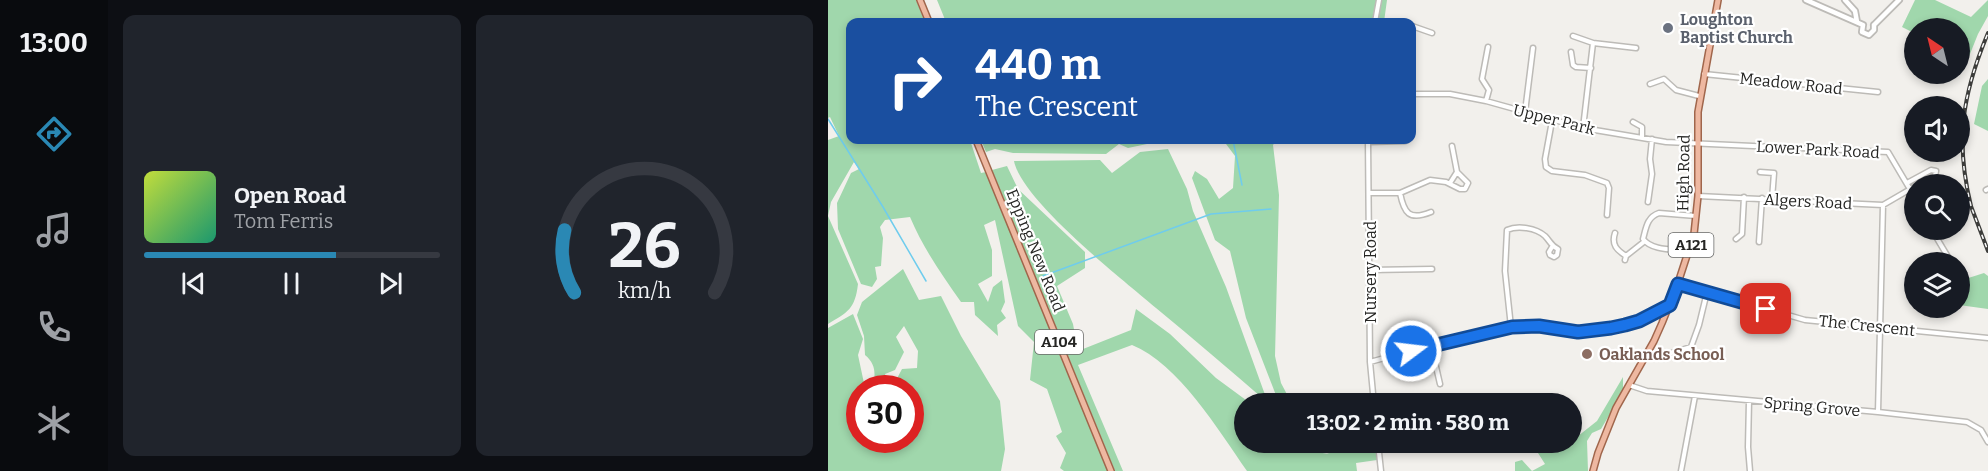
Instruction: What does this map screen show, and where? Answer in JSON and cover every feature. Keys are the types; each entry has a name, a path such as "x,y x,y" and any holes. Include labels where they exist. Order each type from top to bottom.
{"main road":[{"path":"920,0 927,18"},
{"name":"High Road","path":"1593,471 1610,424 1654,341 1670,305 1689,251 1698,196 1700,96 1716,22 1718,0"},
{"name":"Epping New Road","path":"978,144 1111,471"}],"street":[{"path":"1376,18 1379,0"},
{"path":"1806,0 1860,23 1869,22 1874,25"},
{"path":"1845,0 1855,11 1862,32 1869,35 1875,30 1874,25 1899,0"},
{"path":"1416,27 1432,33"},
{"path":"1573,36 1593,43 1636,48"},
{"path":"1583,128 1593,43"},
{"path":"1486,101 1489,90 1482,79 1488,47"},
{"path":"1525,112 1531,50"},
{"path":"1571,52 1573,65 1591,68"},
{"name":"Meadow Road","path":"1704,74 1878,92"},
{"path":"1650,84 1664,79 1676,90 1700,96"},
{"name":"Upper Park","path":"1416,94 1450,94 1486,101 1583,128 1666,142 1698,143"},
{"path":"1552,121 1545,159 1546,167 1552,171 1585,175 1607,183 1609,188 1607,215"},
{"path":"1633,122 1642,127 1642,138"},
{"path":"1648,202 1652,174 1650,159 1652,139"},
{"name":"Lower Park Road","path":"1698,143 1888,152 1904,178"},
{"name":"Nursery Road","path":"1368,144 1370,362 1373,393"},
{"path":"1369,193 1400,193 1430,180 1450,183 1462,189 1467,188 1467,181 1457,172 1452,146"},
{"path":"1924,174 1931,170 1936,171 1935,174"},
{"path":"1450,183 1457,172"},
{"path":"1760,172 1774,173 1772,199"},
{"path":"1400,193 1403,209 1409,214 1419,216 1431,212"},
{"path":"1878,412 1883,205 1904,193"},
{"name":"Algers Road","path":"1698,196 1883,205"},
{"path":"1736,239 1742,234 1744,197"},
{"path":"1759,242 1762,198"},
{"path":"1689,251 1655,247 1643,239 1647,224 1654,214 1696,216"},
{"path":"1512,327 1505,272 1507,230 1521,227 1541,233 1552,247"},
{"path":"1615,233 1613,240 1616,249 1625,258 1645,241"},
{"path":"1370,270 1432,269"},
{"name":"The Crescent","path":"1678,284 1805,320 1988,338"},
{"path":"1671,353 1691,347 1707,292"},
{"path":"1370,362 1431,345 1512,327 1539,326 1578,332 1611,328 1639,321 1670,305"},
{"path":"1431,345 1440,384"},
{"name":"Spring Grove","path":"1629,385 1647,392 1967,422 1981,430 1988,442"},
{"path":"1681,471 1695,396"},
{"path":"1749,401 1750,471"},
{"path":"1379,453 1381,471"}],"green space":[{"path":"828,0 916,0 923,18 846,18 846,144 971,144 981,173 986,172 1108,471 1064,471 1060,468 1066,453 1056,436 1062,432 1047,389 1030,380 1034,342 1018,326 995,220 984,225 992,250 992,276 978,284 988,302 993,287 1002,280 1005,302 1001,311 1006,318 997,325 998,336 975,315 974,302 961,302 927,250 910,217 885,220 880,227 883,238 881,266 875,267 877,279 872,287 861,284 838,229 837,203 851,173 859,169 854,162 831,202 828,216 828,140 839,136 830,117 828,118"},
{"path":"937,0 1387,0 1385,18 944,18"},
{"path":"1915,0 1935,0 1971,17 1988,0 1988,16 1970,54 1970,18 1906,18"},
{"path":"1988,79 1988,131 1974,124 1982,86"},
{"path":"983,144 1119,144 1106,154 1013,153 995,149 986,152"},
{"path":"1119,144 1147,144 1128,148"},
{"path":"1226,144 1274,144 1279,195 1275,356 1281,383 1286,393 1275,393 1246,318 1230,251 1215,240 1192,178 1195,171 1207,179 1219,199 1233,188 1235,156"},
{"path":"1168,149 1187,189 1193,211 1226,287 1264,393 1256,393 1075,239 1035,197 1021,178 1014,161 1100,160 1112,173 1140,152"},
{"path":"1007,166 1018,189 1085,252 1085,268 1057,286 1073,324 1078,351 1131,330 1136,309 1170,334 1216,378 1236,393 1234,393 1234,452 1181,382 1149,354 1132,345 1078,365 1123,471 1115,471 992,170"},
{"path":"828,216 858,284 855,299 849,309 828,324"},
{"path":"903,269 919,300 941,296 961,336 1000,401 1005,449 1001,471 828,471 828,328 853,314 863,339 858,355 862,375 846,375 846,453 924,453 924,375 899,375 902,369 917,368 918,351 904,326 896,337 904,352 895,370 885,375 874,375 872,363 865,355 864,336 857,315 862,302"},
{"path":"1984,273 1988,276 1988,309 1970,307 1970,277"},
{"path":"1623,377 1623,392 1601,429 1592,433 1587,441 1588,471 1532,471 1545,464 1538,453 1582,453 1582,433 1597,421"},
{"path":"1234,453 1377,453 1377,460 1356,463 1357,471 1247,471"},
{"path":"1522,460 1532,471 1515,471 1515,462"}],"waterway":[{"path":"828,119 926,281"},
{"path":"1234,144 1242,185"},
{"path":"1048,292 1043,276 1211,214 1271,209"}],"railway":[{"path":"1971,206 1963,160 1964,118 1972,77 1988,33"},
{"path":"1970,204 1988,251"}],"place":[{"name":"Loughton Baptist Church","path":"1668,28"},
{"name":"Oaklands School","path":"1587,354"}],"route":[{"path":"1411,351 1512,327 1539,326 1578,332 1625,325 1639,321 1670,305 1678,284 1766,309"}]}
